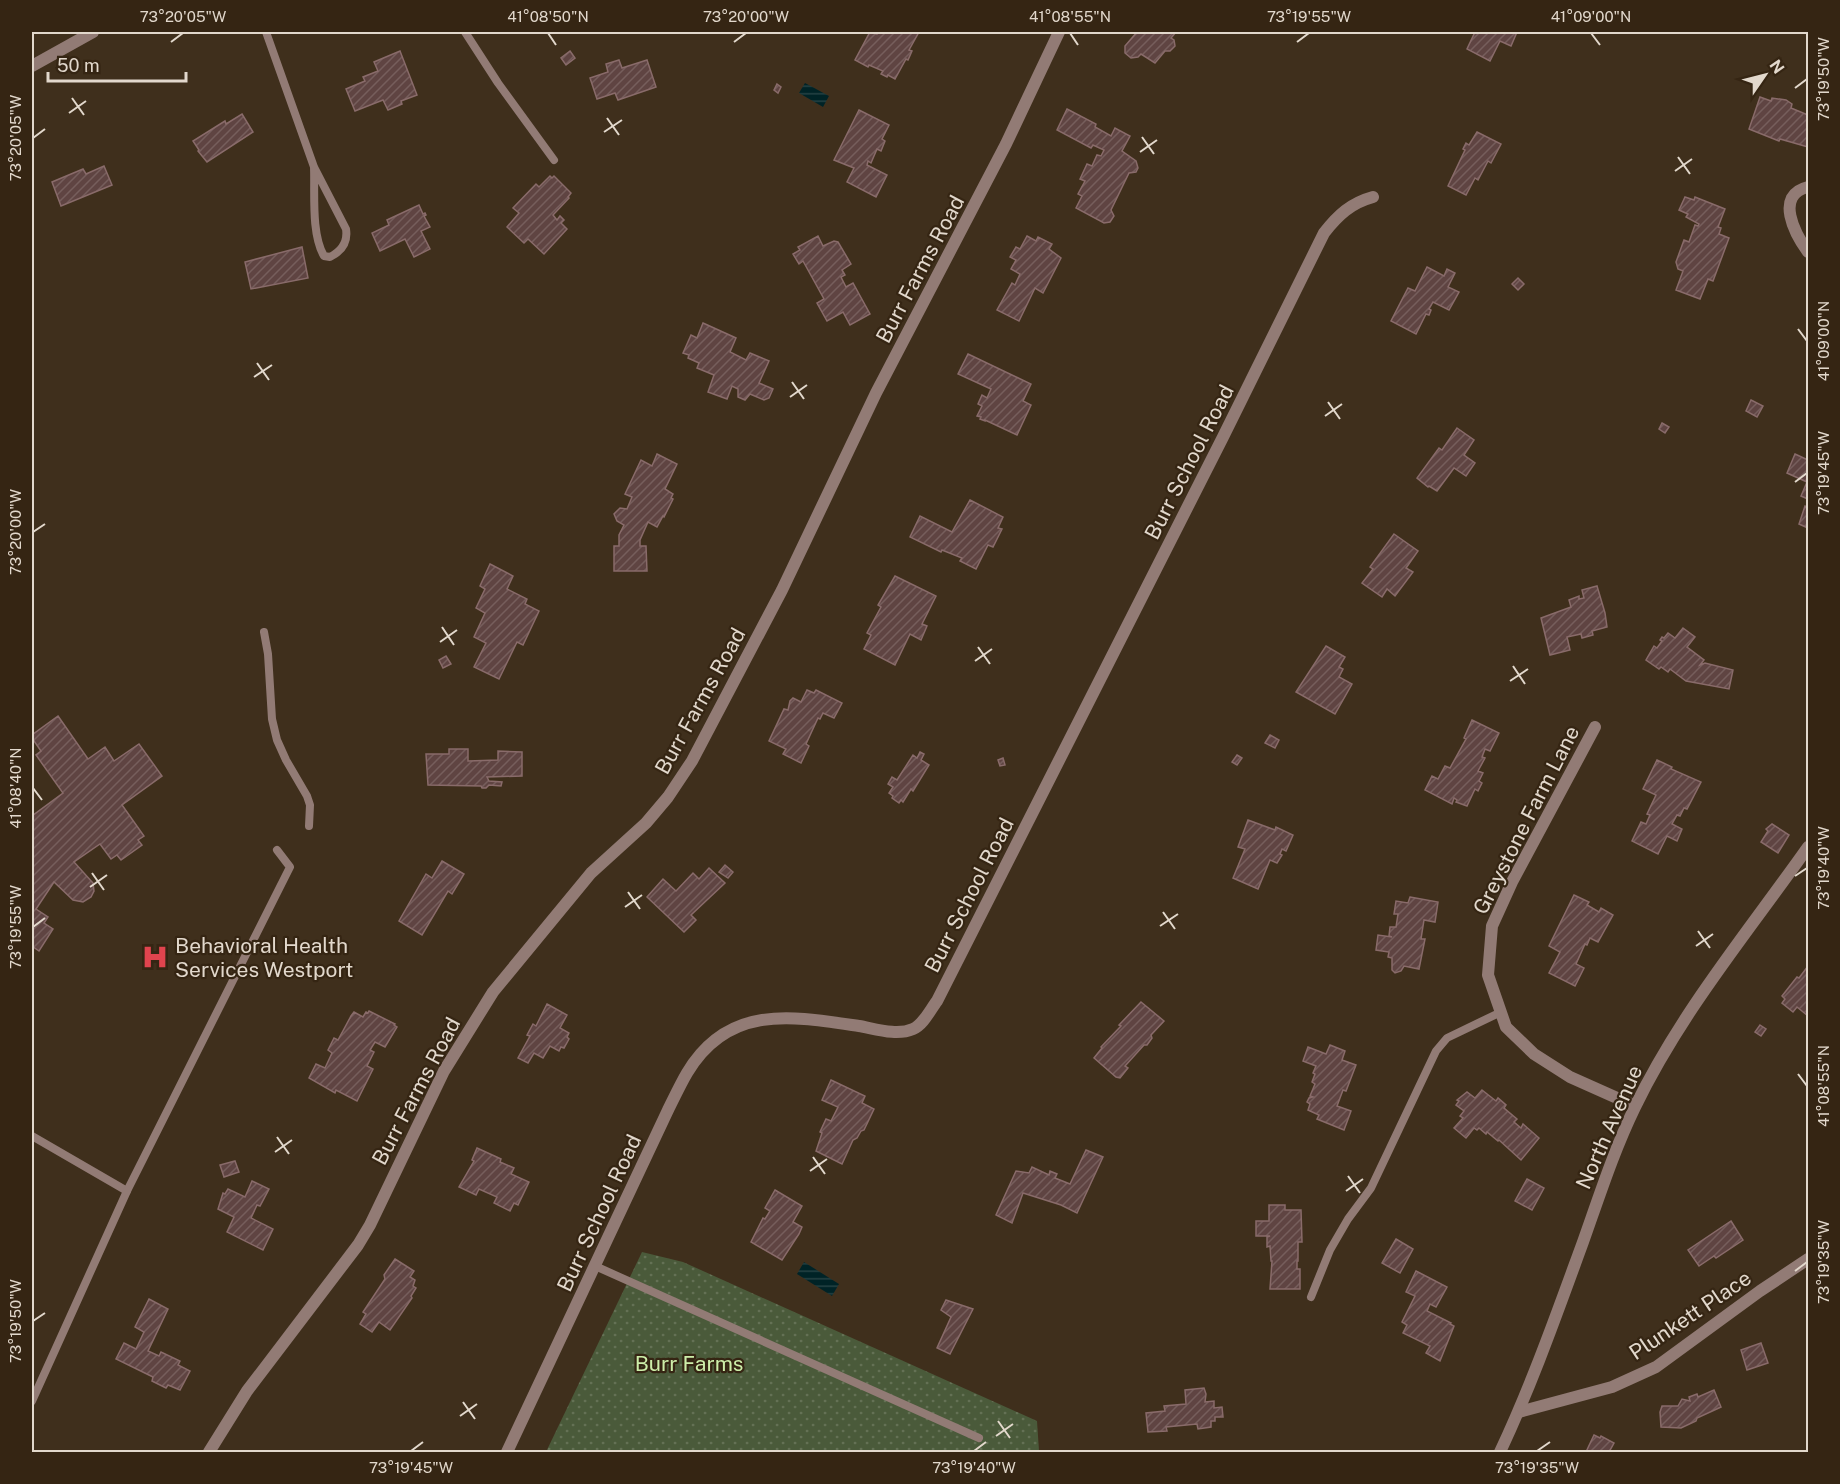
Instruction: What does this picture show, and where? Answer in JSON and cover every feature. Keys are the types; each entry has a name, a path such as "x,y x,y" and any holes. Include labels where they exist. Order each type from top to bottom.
{"street":[{"path":"32,66 93,32"},
{"name":"Burr Farms Road","path":"209,1452 247,1391 358,1245 370,1225 444,1071 493,992 591,873 646,823 668,797 693,761 787,580 876,393 1006,144 1059,32"},
{"path":"1809,187 1796,193 1791,201 1789,216 1799,240 1809,252"},
{"name":"Burr School Road","path":"507,1452 687,1072 702,1053 721,1035 748,1021 777,1018 813,1019 899,1032 914,1029 937,1001 1065,751 1324,233 1342,212 1353,204 1373,197"},
{"name":"Greystone Farm Lane","path":"1595,727 1512,882 1492,926 1488,975 1506,1027 1534,1054 1570,1077 1635,1106"},
{"name":"North Avenue","path":"1500,1452 1537,1368 1611,1162 1635,1106 1683,1021 1712,977 1809,847"},
{"name":"Plunkett Place","path":"1519,1412 1612,1387 1656,1367 1709,1330 1760,1290 1809,1259"}],"lane":[{"path":"266,32 314,167 346,229 347,237 343,246 330,258 324,256 320,250 316,234 314,167"},
{"path":"465,32 498,83 554,160"},
{"path":"264,632 268,654 272,719 277,740 310,804 309,826"},
{"path":"32,1401 127,1191 290,867 277,850"},
{"path":"1311,1297 1330,1250 1348,1219 1371,1188 1436,1050 1447,1038 1501,1012"},
{"path":"32,1136 127,1191"},
{"path":"595,1266 979,1438"}],"green space":[{"name":"Burr Farms","path":"642,1252 683,1262 1037,1421 1039,1452 546,1452"}],"water":[{"path":"805,83 829,96 823,107 799,93"},
{"path":"804,1262 839,1284 832,1296 797,1274"}],"building":[{"path":"870,32 877,34 878,32 919,32 909,50 912,51 908,60 906,59 895,79 881,74 883,71 855,60"},
{"path":"1137,32 1176,32 1171,38 1175,46 1170,51 1165,51 1155,63 1141,54 1131,58 1125,53 1125,46"},
{"path":"1475,32 1517,32 1511,46 1500,41 1490,61 1467,49"},
{"path":"400,51 417,95 401,101 402,104 388,110 383,100 355,111 346,89 365,81 363,77 378,71 374,62"},
{"path":"570,51 575,58 566,65 561,58"},
{"path":"619,60 622,68 647,60 656,87 618,100 615,93 597,99 590,78 608,72 606,64"},
{"path":"777,84 781,87 778,93 774,90"},
{"path":"1760,97 1771,101 1772,98 1786,100 1792,104 1791,108 1808,115 1808,147 1780,139 1779,141 1749,129"},
{"path":"1067,109 1096,124 1095,127 1111,136 1115,128 1130,136 1122,151 1136,161 1138,168 1136,172 1129,173 1111,210 1114,216 1110,222 1104,223 1076,208 1082,196 1078,194 1085,181 1080,179 1087,164 1092,166 1097,155 1101,156 1104,150 1093,145 1091,148 1057,130"},
{"path":"859,110 889,125 882,139 885,141 881,151 877,149 871,163 868,161 867,165 887,175 876,197 847,182 854,168 834,160"},
{"path":"242,114 253,132 207,162 193,141 225,121 226,124"},
{"path":"1477,132 1501,144 1491,163 1488,161 1478,180 1475,178 1466,195 1448,186 1466,143 1469,145"},
{"path":"104,166 112,185 61,206 52,182 83,169 86,174"},
{"path":"550,176 552,178 554,176 571,193 553,215 557,220 560,216 564,220 561,223 567,229 544,254 528,239 524,243 507,227 519,213 513,208 536,184 539,187"},
{"path":"1685,197 1694,200 1695,197 1725,209 1718,227 1721,228 1719,234 1729,238 1713,281 1708,279 1700,299 1676,290 1683,271 1678,269 1676,262 1684,240 1689,242 1695,225 1699,224 1686,217 1688,214 1679,210"},
{"path":"419,205 430,227 421,231 430,249 414,257 405,239 380,251 372,233 389,225 387,220"},
{"path":"818,236 823,246 834,241 838,242 851,264 842,270 845,275 841,277 846,287 853,283 870,314 850,325 843,312 827,321 817,303 824,299 803,261 799,264 793,254 800,250 798,247"},
{"path":"1027,236 1036,241 1038,237 1052,244 1049,249 1061,258 1043,293 1035,288 1019,321 997,310 1012,283 1015,285 1020,274 1011,269 1016,260 1010,257 1016,247 1020,249"},
{"path":"302,247 308,278 251,289 245,262"},
{"path":"1427,267 1444,276 1447,269 1455,273 1448,287 1459,292 1449,310 1433,302 1429,315 1426,314 1416,334 1391,321 1408,288 1415,291"},
{"path":"1518,278 1524,284 1518,290 1512,284"},
{"path":"703,323 736,338 730,352 746,360 750,353 769,361 759,383 773,389 769,398 764,400 750,394 745,400 738,397 738,389 732,386 727,399 708,392 714,375 697,368 699,363 683,353 691,335 697,338"},
{"path":"968,354 1031,384 1023,401 1031,405 1017,435 977,416 982,406 978,404 982,395 987,398 991,389 958,374"},
{"path":"1751,400 1763,406 1757,417 1746,411"},
{"path":"1662,423 1669,427 1665,433 1659,429"},
{"path":"1457,428 1474,440 1464,455 1475,463 1466,476 1454,468 1437,491 1417,478 1439,448 1442,450"},
{"path":"657,454 677,464 665,489 673,494 671,498 673,499 657,527 648,522 640,540 640,546 646,546 647,571 614,571 614,546 619,546 619,535 624,525 617,521 614,514 620,508 627,509 632,497 625,494 641,460 652,466"},
{"path":"1795,454 1808,460 1808,499 1801,496 1807,482 1787,473"},
{"path":"970,500 1003,517 998,528 1002,529 993,547 988,545 976,569 960,561 962,558 942,550 941,552 910,537 920,516 952,532"},
{"path":"1808,504 1808,528 1799,524 1805,506 1807,507"},
{"path":"1394,534 1418,551 1406,568 1413,572 1395,596 1387,589 1382,597 1362,583 1373,569 1370,567"},
{"path":"490,564 513,576 507,589 527,599 525,604 539,611 523,645 517,642 499,679 474,667 486,643 474,637 485,613 476,608 485,589 480,586"},
{"path":"895,576 936,596 922,624 927,626 921,640 910,634 895,665 864,649 871,635 867,633 881,607 878,605"},
{"path":"1597,586 1607,627 1592,631 1593,635 1582,638 1581,634 1567,637 1570,650 1550,655 1541,618 1571,607 1569,600 1579,596 1579,599 1584,598 1582,590"},
{"path":"1683,628 1695,637 1687,647 1704,660 1700,665 1705,663 1733,670 1729,689 1686,681 1670,669 1668,672 1661,667 1659,669 1646,660 1654,646 1657,648 1662,641 1660,640 1662,637 1664,638 1668,633 1675,638"},
{"path":"1326,646 1345,657 1339,667 1343,669 1339,677 1352,684 1335,714 1296,692"},
{"path":"446,656 451,664 443,668 439,660"},
{"path":"807,690 814,693 816,690 842,703 834,718 823,713 820,719 818,718 806,744 809,746 801,763 783,754 786,749 769,741 784,709 788,710 793,698 801,702"},
{"path":"58,716 88,759 105,747 114,761 139,744 162,776 122,805 144,836 138,840 142,845 121,860 117,855 111,859 100,844 74,862 93,883 94,891 91,897 83,902 73,900 54,882 36,909 48,917 44,923 53,929 39,951 32,946 32,816 63,793 36,755 41,751 32,735"},
{"path":"1472,720 1499,733 1490,751 1485,749 1482,757 1485,758 1478,771 1483,773 1478,791 1475,789 1467,806 1456,802 1454,798 1452,804 1425,790 1432,776 1438,779 1445,766 1450,768 1466,739 1464,738"},
{"path":"1270,735 1279,740 1275,748 1265,743"},
{"path":"449,749 468,749 468,761 498,760 498,751 522,752 522,776 487,777 489,781 502,782 501,786 489,785 486,788 428,785 426,754 449,754"},
{"path":"920,752 924,754 921,760 929,765 913,791 911,789 903,802 901,800 899,803 889,793 893,787 888,784 892,777 897,780 913,755 917,758"},
{"path":"1237,755 1242,758 1237,765 1232,762"},
{"path":"1003,758 1005,765 1000,766 998,760"},
{"path":"1657,760 1701,782 1687,809 1684,808 1680,816 1677,815 1672,824 1682,829 1677,841 1667,836 1658,854 1632,841 1641,822 1646,824 1650,815 1647,814 1656,795 1643,789"},
{"path":"1248,820 1275,830 1276,827 1293,835 1286,851 1282,849 1280,854 1282,855 1277,863 1270,860 1258,889 1233,878 1245,849 1238,847"},
{"path":"1772,824 1789,835 1778,853 1761,842 1768,831 1766,829"},
{"path":"442,861 464,874 452,894 448,891 422,935 399,921 426,874 432,878"},
{"path":"725,865 733,872 728,878 719,872"},
{"path":"709,868 725,883 691,915 696,920 684,932 647,897 663,879 676,891 693,873 699,879"},
{"path":"1574,895 1589,902 1587,905 1599,912 1601,908 1613,915 1598,942 1590,938 1587,945 1585,944 1576,964 1584,968 1575,986 1549,973 1560,952 1549,946"},
{"path":"1410,897 1438,902 1435,922 1424,920 1421,939 1425,939 1419,969 1404,966 1401,971 1395,973 1392,970 1392,958 1388,957 1389,952 1376,950 1378,935 1392,937 1389,936 1390,927 1396,927 1398,914 1394,914 1396,901 1408,903"},
{"path":"1808,966 1808,1016 1797,1007 1793,1012 1782,1003 1785,999 1782,996"},
{"path":"1141,1002 1164,1021 1151,1035 1152,1038 1147,1045 1144,1045 1125,1066 1128,1068 1120,1078 1116,1077 1094,1058 1121,1026 1119,1025"},
{"path":"547,1004 567,1015 560,1028 569,1033 567,1037 569,1039 564,1048 561,1047 559,1051 550,1046 543,1058 534,1053 528,1063 518,1058 530,1036 527,1035 533,1024 536,1026"},
{"path":"369,1011 397,1027 385,1047 375,1042 370,1050 374,1052 367,1066 373,1069 357,1101 336,1090 335,1093 309,1078 316,1064 325,1068 332,1053 328,1050 334,1038 338,1040 354,1012 363,1017"},
{"path":"1760,1025 1766,1029 1761,1036 1755,1032"},
{"path":"1330,1045 1345,1051 1342,1060 1356,1065 1346,1091 1343,1090 1337,1106 1351,1111 1344,1130 1317,1119 1319,1115 1308,1110 1310,1104 1307,1102 1313,1097 1310,1096 1315,1084 1312,1082 1316,1066 1303,1061 1308,1047 1326,1054"},
{"path":"831,1080 865,1096 862,1103 874,1109 864,1130 853,1140 842,1164 816,1151 822,1133 820,1132 826,1119 831,1121 838,1107 822,1100"},
{"path":"1482,1090 1496,1101 1498,1098 1506,1105 1504,1108 1517,1119 1514,1122 1521,1128 1523,1124 1539,1138 1521,1160 1499,1140 1479,1128 1477,1130 1474,1128 1466,1138 1454,1128 1463,1118 1460,1116 1464,1111 1456,1105 1459,1101 1457,1100 1467,1092 1475,1098"},
{"path":"477,1148 501,1159 500,1162 514,1168 511,1174 529,1182 518,1205 514,1203 510,1211 494,1203 497,1197 479,1189 476,1195 459,1187 474,1161 472,1160"},
{"path":"1086,1150 1103,1157 1077,1213 1061,1205 1023,1193 1012,1223 996,1215 1016,1171 1029,1173 1032,1167 1049,1175 1050,1171 1057,1174 1055,1178 1070,1184"},
{"path":"235,1161 239,1172 224,1177 220,1165"},
{"path":"1527,1179 1544,1188 1532,1210 1515,1201"},
{"path":"252,1181 269,1189 251,1218 273,1229 263,1250 227,1232 234,1217 218,1209 223,1193 225,1194 228,1189 245,1197"},
{"path":"775,1190 802,1206 793,1222 802,1227 782,1260 751,1242 763,1218 765,1219 770,1211 765,1208"},
{"path":"1269,1205 1285,1205 1285,1210 1301,1210 1302,1242 1298,1242 1297,1261 1297,1269 1300,1269 1300,1289 1270,1289 1272,1261 1270,1246 1267,1247 1267,1237 1270,1236 1256,1236 1256,1221 1269,1221"},
{"path":"1731,1221 1743,1240 1699,1266 1688,1250"},
{"path":"1396,1239 1413,1249 1400,1273 1382,1263"},
{"path":"395,1259 414,1271 410,1277 415,1280 413,1286 416,1288 412,1298 390,1330 379,1322 372,1332 360,1324 366,1314 363,1312"},
{"path":"1416,1271 1447,1287 1436,1307 1430,1304 1427,1311 1454,1326 1440,1361 1426,1353 1430,1346 1403,1333 1407,1325 1402,1322 1415,1296 1406,1292"},
{"path":"149,1299 168,1309 148,1351 159,1356 161,1352 180,1361 178,1365 190,1371 180,1390 168,1385 166,1388 152,1381 153,1377 116,1359 124,1343 136,1349 144,1332 135,1327"},
{"path":"946,1300 973,1309 950,1354 937,1348 951,1317 941,1310"},
{"path":"1761,1343 1768,1363 1747,1370 1741,1350"},
{"path":"1204,1388 1205,1402 1214,1401 1214,1408 1222,1407 1223,1417 1215,1417 1215,1421 1211,1421 1211,1427 1198,1429 1197,1424 1166,1427 1167,1431 1148,1432 1146,1413 1165,1411 1164,1406 1186,1404 1185,1390"},
{"path":"1714,1390 1721,1407 1681,1428 1661,1427 1662,1406 1678,1406 1682,1399 1690,1401 1689,1397 1697,1394 1698,1397"},
{"path":"1594,1435 1614,1443 1609,1452 1586,1452"}],"place":[{"name":"Behavioral Health Services Westport","path":"155,957"}]}
